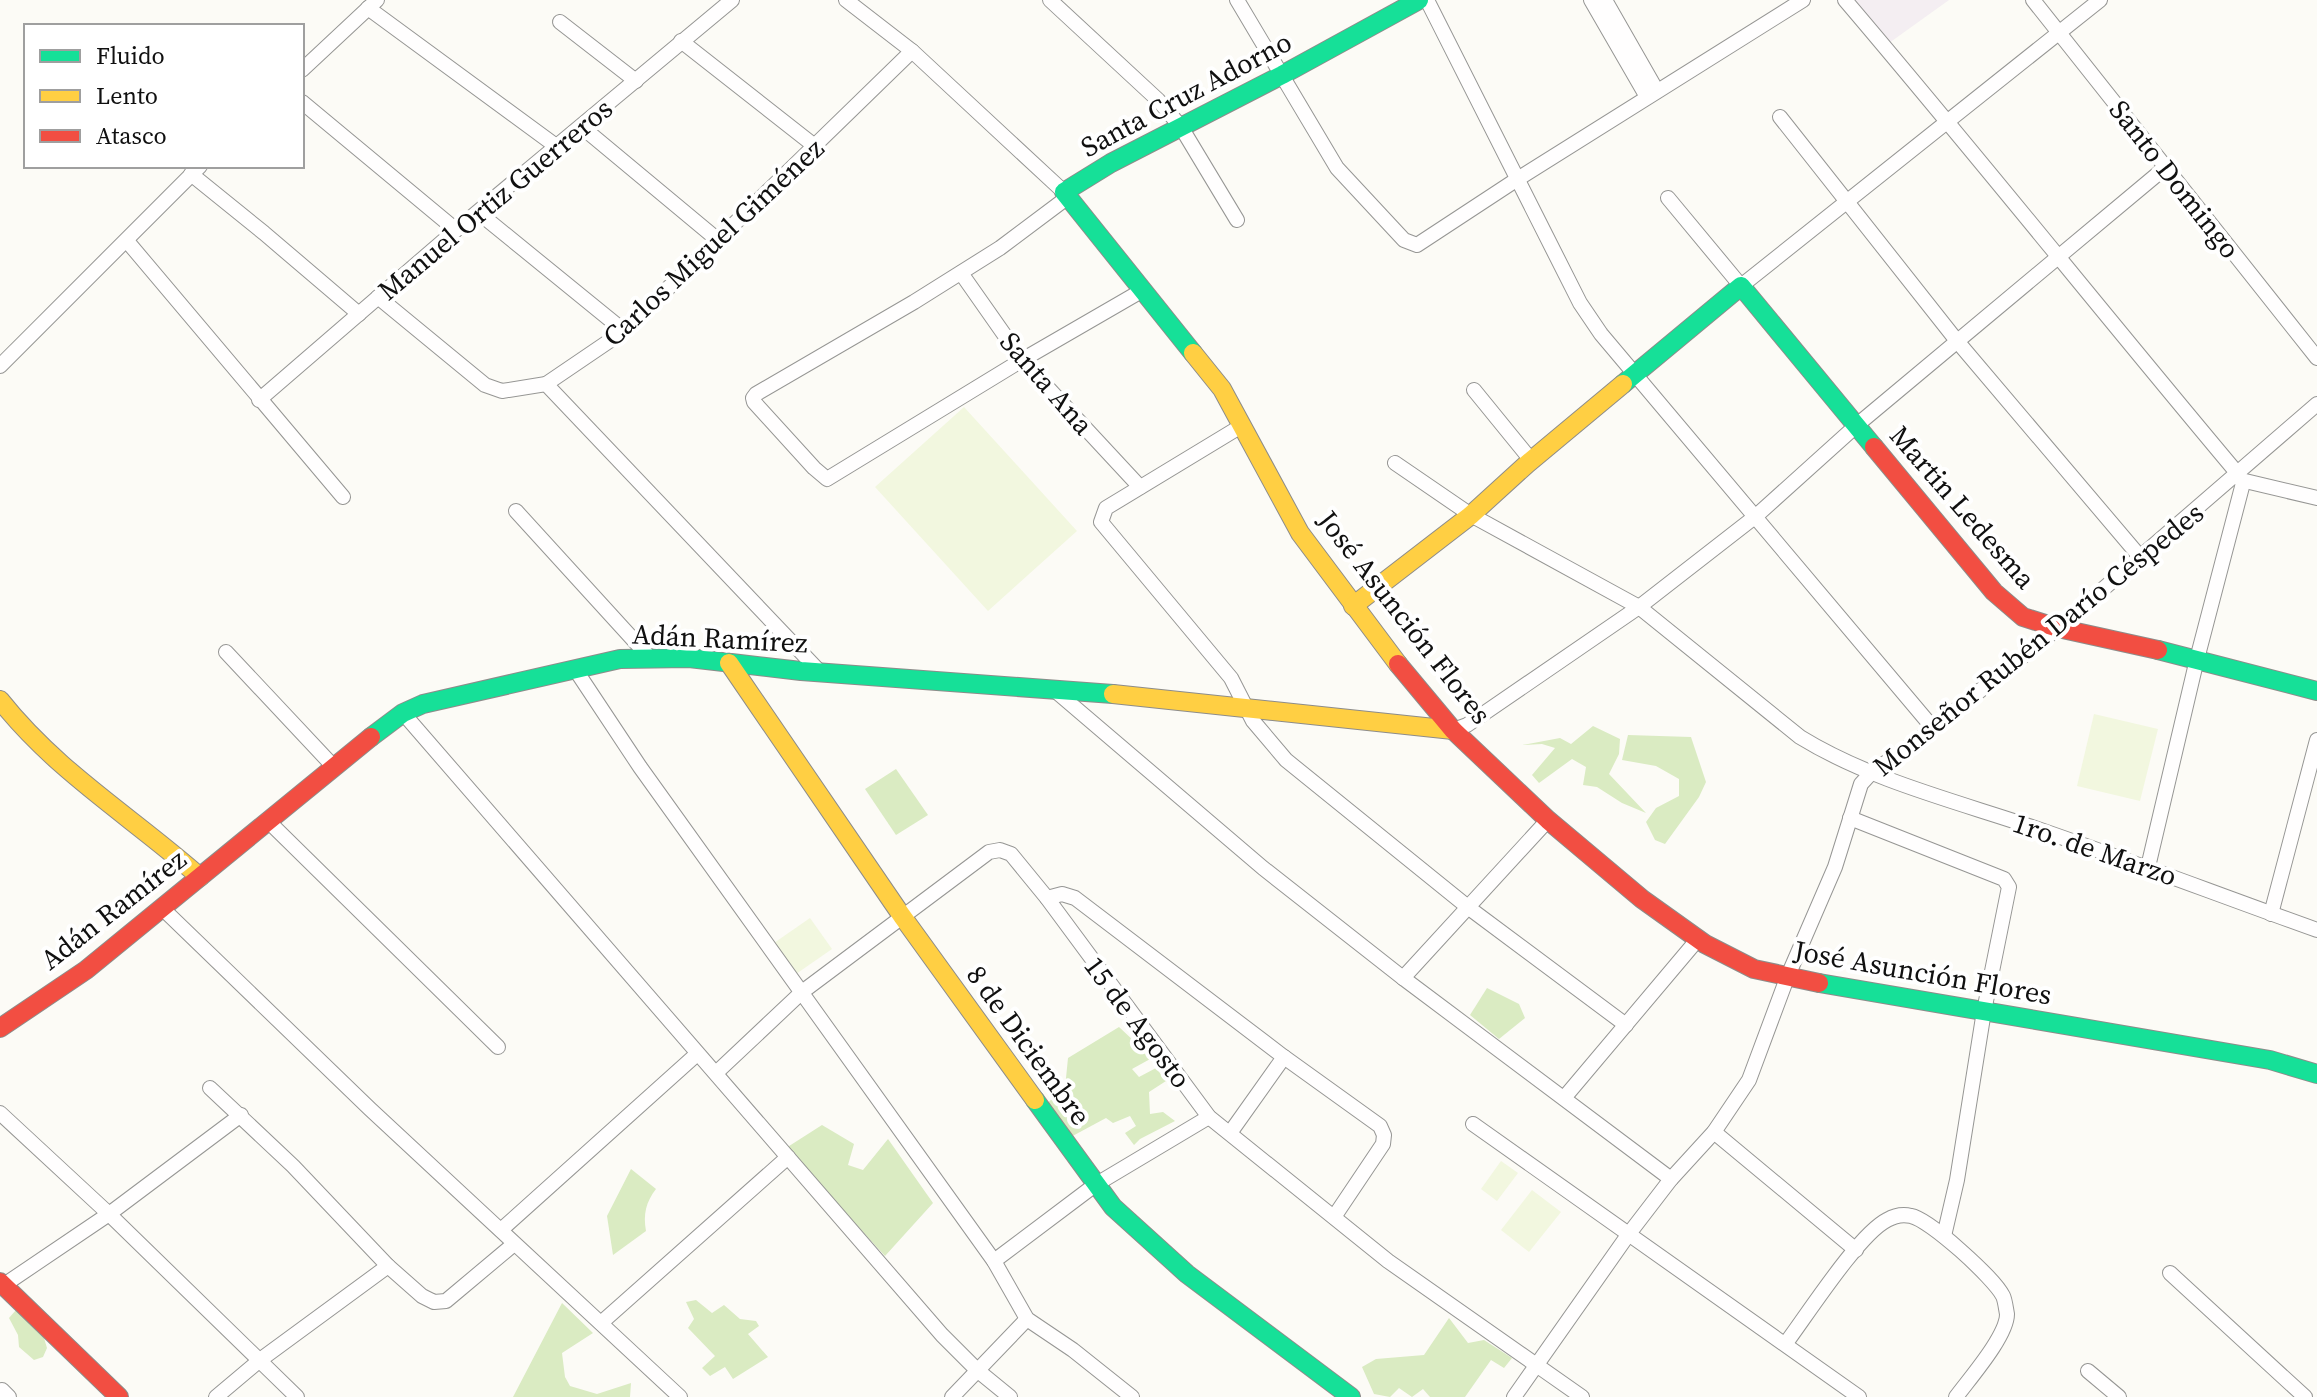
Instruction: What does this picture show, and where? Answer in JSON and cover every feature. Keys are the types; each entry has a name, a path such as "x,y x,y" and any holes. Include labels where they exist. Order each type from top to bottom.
{"street":[{"name":"Manuel Ortiz Guerreros","path":"259,400 456,230 732,0"},
{"name":"José Asunción Flores","path":"846,0 912,51 1066,194 1222,389 1300,533 1353,606 1453,730 1548,820 1642,899 1698,939 1754,969 1787,978 2270,1060 2317,1074"},
{"path":"1050,0 1158,100 1181,127 1237,220"},
{"path":"1237,0 1337,168 1404,240 1417,245 1803,0"},
{"name":"Santa Cruz Adorno","path":"1066,194 1181,127 1419,0"},
{"path":"1427,0 1580,303 1601,334 1933,728"},
{"path":"1772,0 1780,14"},
{"path":"1845,0 2239,477 2242,491 2197,659 2148,867"},
{"name":"Santo Domingo","path":"2033,0 2317,358"},
{"path":"1353,606 1471,515 1531,460 1741,286 2100,0"},
{"path":"1599,2 1652,94"},
{"path":"304,68 372,4 556,146"},
{"path":"560,22 636,81"},
{"path":"681,41 816,147"},
{"name":"Carlos Miguel Giménez","path":"378,297 485,385 502,391 546,384 624,331 912,51"},
{"path":"304,104 456,230"},
{"path":"1780,117 1957,341 2141,558"},
{"path":"582,127 719,241"},
{"path":"1453,730 1467,725 1639,607 1756,516 1857,425 2166,167"},
{"path":"3,357 127,241 195,170 359,314"},
{"path":"1066,194 1000,248 756,394 754,402 827,479 1143,290"},
{"name":"Martin Ledesma","path":"1668,198 1994,592 2023,617 2317,691"},
{"path":"479,213 624,331"},
{"path":"127,241 343,497"},
{"name":"Santa Ana","path":"961,273 1022,360 1140,487"},
{"path":"546,384 820,672"},
{"path":"1474,390 1531,460"},
{"name":"Monseñor Rubén Darío Céspedes","path":"1514,1397 1628,1235 1671,1179 1714,1132 1749,1080 1787,978 1835,867 1861,784 1872,772 1933,728 2058,628 2239,477 2317,404"},
{"path":"1243,425 1106,508 1101,522 1231,678 1261,732 1286,760 1469,908 1626,1025"},
{"name":"1ro. de Marzo","path":"1395,463 1471,515 1639,607 1819,749 1872,772 2148,867 2317,930"},
{"path":"2239,477 2317,498"},
{"path":"516,511 650,658"},
{"path":"226,652 333,766"},
{"name":"Adán Ramírez","path":"0,1028 86,970 333,766 403,713 423,704 620,659 729,663 1052,688 1453,730"},
{"name":"8 de Diciembre","path":"729,663 902,916 1095,1185 1131,1226 1187,1274 1351,1397"},
{"path":"575,669 640,767 994,1261 1027,1319 1073,1350 1132,1397"},
{"path":"1052,688 1263,868 1403,978 1671,1179"},
{"path":"0,700 23,729 83,785 157,839 200,877"},
{"path":"403,713 942,1335 1010,1397"},
{"path":"2271,914 2317,740"},
{"path":"1850,818 2007,882 2009,887 1984,1011 1957,1180 1944,1236"},
{"path":"267,820 498,1047"},
{"path":"1403,978 1548,820"},
{"name":"15 de Agosto","path":"716,1073 802,992 902,916 989,852 1000,850 1011,854 1209,1117 1388,1261 1582,1397"},
{"path":"1047,898 1062,894 1075,898 1380,1126 1384,1135 1383,1144 1334,1217"},
{"path":"162,908 370,1109 680,1397"},
{"path":"1564,1098 1698,939"},
{"path":"501,1230 697,1054"},
{"path":"1230,1133 1284,1057"},
{"path":"210,1088 293,1166 388,1266 422,1296 434,1302 446,1301 514,1244"},
{"path":"0,1113 297,1397"},
{"path":"119,1397 2,1284 109,1214 241,1115"},
{"path":"994,1261 1095,1185 1209,1117"},
{"path":"1473,1124 1859,1397"},
{"path":"1714,1132 1856,1250"},
{"path":"601,1323 788,1157"},
{"path":"1786,1343 1875,1228 1887,1219 1914,1216 1944,1236 2003,1295 2007,1318 2004,1329 1956,1397"},
{"path":"216,1397 260,1360 388,1266"},
{"path":"2170,1273 2305,1397"},
{"path":"952,1397 1027,1319"},
{"path":"2088,1371 2119,1397"}],"shaded area":[{"path":"1854,0 1949,0 1889,43"}],"green space":[{"path":"964,407 1077,531 988,611 875,487"},
{"path":"2094,714 2158,729 2140,801 2077,786"},
{"path":"1593,726 1620,739 1619,754 1609,774 1646,813 1622,803 1597,787 1583,785 1586,767 1572,759 1539,783 1532,775 1555,748 1542,744 1522,745 1560,738 1571,744"},
{"path":"1628,735 1691,737 1706,782 1699,797 1665,844 1655,840 1646,822 1656,808 1679,796 1679,779 1656,766 1622,760"},
{"path":"896,769 928,815 896,835 865,789"},
{"path":"810,918 832,949 796,974 774,943"},
{"path":"1487,988 1519,1004 1525,1018 1499,1039 1470,1015"},
{"path":"1119,1027 1152,1058 1132,1069 1139,1077 1156,1068 1166,1081 1149,1092 1150,1114 1163,1112 1175,1121 1134,1145 1125,1133 1136,1126 1130,1116 1113,1123 1106,1118 1067,1139 1045,1105 1065,1088 1068,1058"},
{"path":"822,1125 854,1144 848,1165 863,1170 888,1139 933,1203 885,1256 786,1148"},
{"path":"1501,1161 1518,1173 1497,1201 1481,1189"},
{"path":"631,1169 656,1189 646,1208 646,1231 613,1255 607,1216"},
{"path":"1532,1190 1561,1212 1529,1252 1501,1230"},
{"path":"696,1300 712,1313 724,1305 740,1319 756,1321 759,1326 748,1334 768,1357 733,1379 725,1367 710,1376 702,1368 715,1356 688,1328 694,1319 686,1302"},
{"path":"562,1303 593,1333 562,1353 565,1377 570,1386 597,1394 631,1383 630,1397 513,1397"},
{"path":"16,1310 44,1338 47,1348 43,1357 34,1360 19,1347 18,1335 9,1318"},
{"path":"1449,1318 1468,1343 1484,1340 1512,1358 1504,1368 1491,1360 1465,1397 1430,1397 1423,1389 1412,1397 1399,1388 1390,1397 1374,1394 1362,1367 1376,1359 1424,1355"}],"traffic: fast":[{"path":"1193,353 1064,192 1111,163 1419,0"},
{"path":"1623,384 1741,286 1874,447"},
{"path":"2158,650 2317,691"},
{"path":"371,737 403,713 423,704 620,659 689,658 801,671 1113,694"},
{"path":"1819,983 2270,1060 2317,1074"},
{"path":"1035,1100 1113,1207 1187,1274 1351,1397"}],"traffic: slow":[{"path":"1193,353 1222,389 1300,533 1398,664"},
{"path":"1353,606 1471,515 1623,384"},
{"path":"729,663 902,916 1035,1100"},
{"path":"1113,694 1453,730"},
{"path":"0,700 70,772 200,877"}],"traffic: jam":[{"path":"1874,447 1994,592 2023,617 2158,650"},
{"path":"1398,664 1453,730 1548,820 1642,899 1705,944 1754,969 1819,983"},
{"path":"0,1028 86,970 371,737"},
{"path":"0,1282 119,1397"}]}
